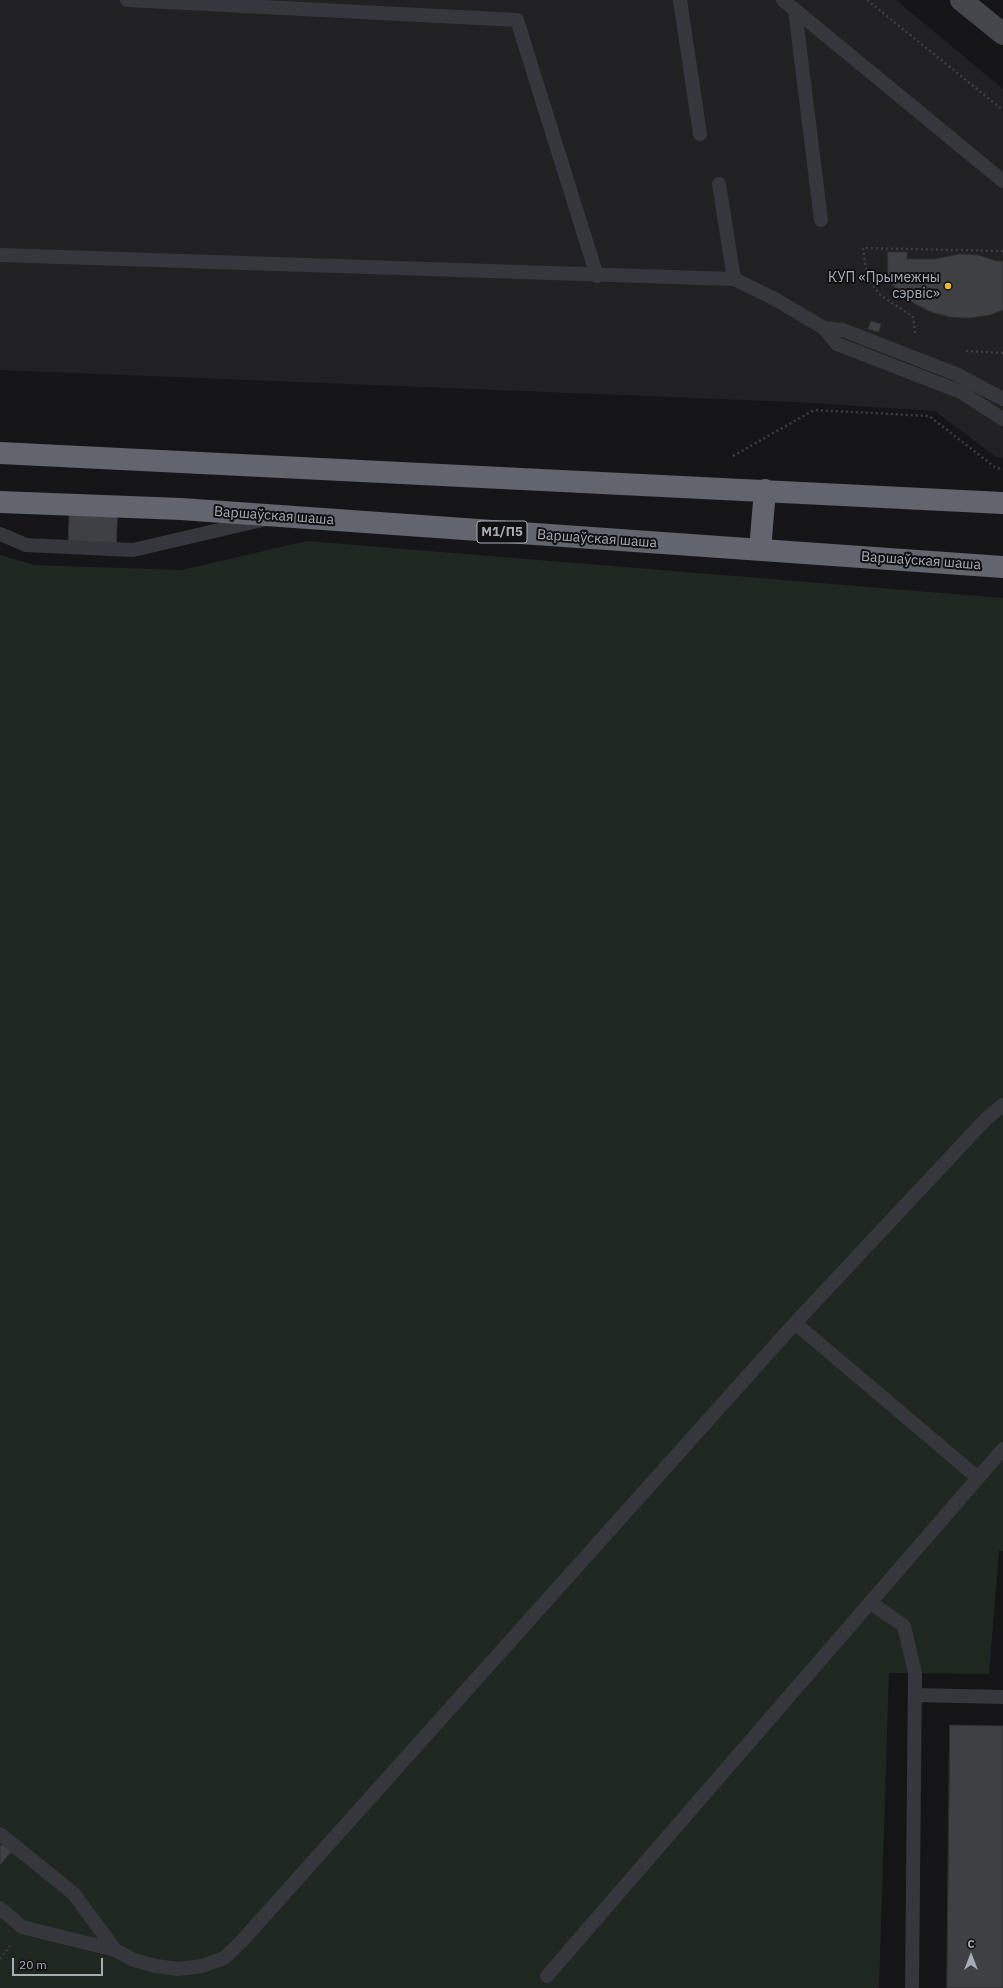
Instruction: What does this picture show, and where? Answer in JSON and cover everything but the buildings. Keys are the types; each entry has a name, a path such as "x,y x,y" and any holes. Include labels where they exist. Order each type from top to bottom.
{"highway":[{"path":"0,453 1003,503"},
{"path":"760,550 765,490"},
{"name":"Варшаўская шаша","path":"0,502 181,509 1003,567"}],"street":[{"path":"961,0 1003,34"}],"lane":[{"path":"127,0 517,20 597,276"},
{"path":"680,0 700,134"},
{"path":"783,0 1003,181"},
{"path":"795,10 821,220"},
{"path":"719,184 734,279"},
{"path":"0,255 597,276 734,279 773,298 824,328 837,344 961,392 1003,419"},
{"path":"824,328 843,330 956,374 1003,399"},
{"path":"0,534 26,544 133,550 280,516"},
{"path":"0,1908 22,1926 115,1950 134,1960 156,1966 178,1969 202,1966 224,1958 241,1942 795,1324 986,1119 1003,1105"},
{"path":"795,1324 978,1478"},
{"path":"547,1976 1003,1449"},
{"path":"870,1602 904,1626 915,1673 912,1988"},
{"path":"915,1695 1003,1697"},
{"path":"0,1834 74,1894 115,1950"}],"path":[{"path":"867,0 1003,110"},
{"path":"914,340 913,317 879,294 867,276 863,248 1003,251"},
{"path":"958,351 1003,354"},
{"path":"733,456 814,410 929,416 996,468 1003,470"},
{"path":"0,1959 12,1944"}],"shaded area":[{"path":"0,0 896,0 1003,89 1003,458 996,457 935,411 794,402 0,370"},
{"path":"307,541 1003,598 1003,1551 999,1551 989,1674 889,1673 879,1988 0,1988 0,555 34,565 182,570"}],"place":[{"name":"КУП «Прымежны сэрвіс»","path":"948,286"}]}
